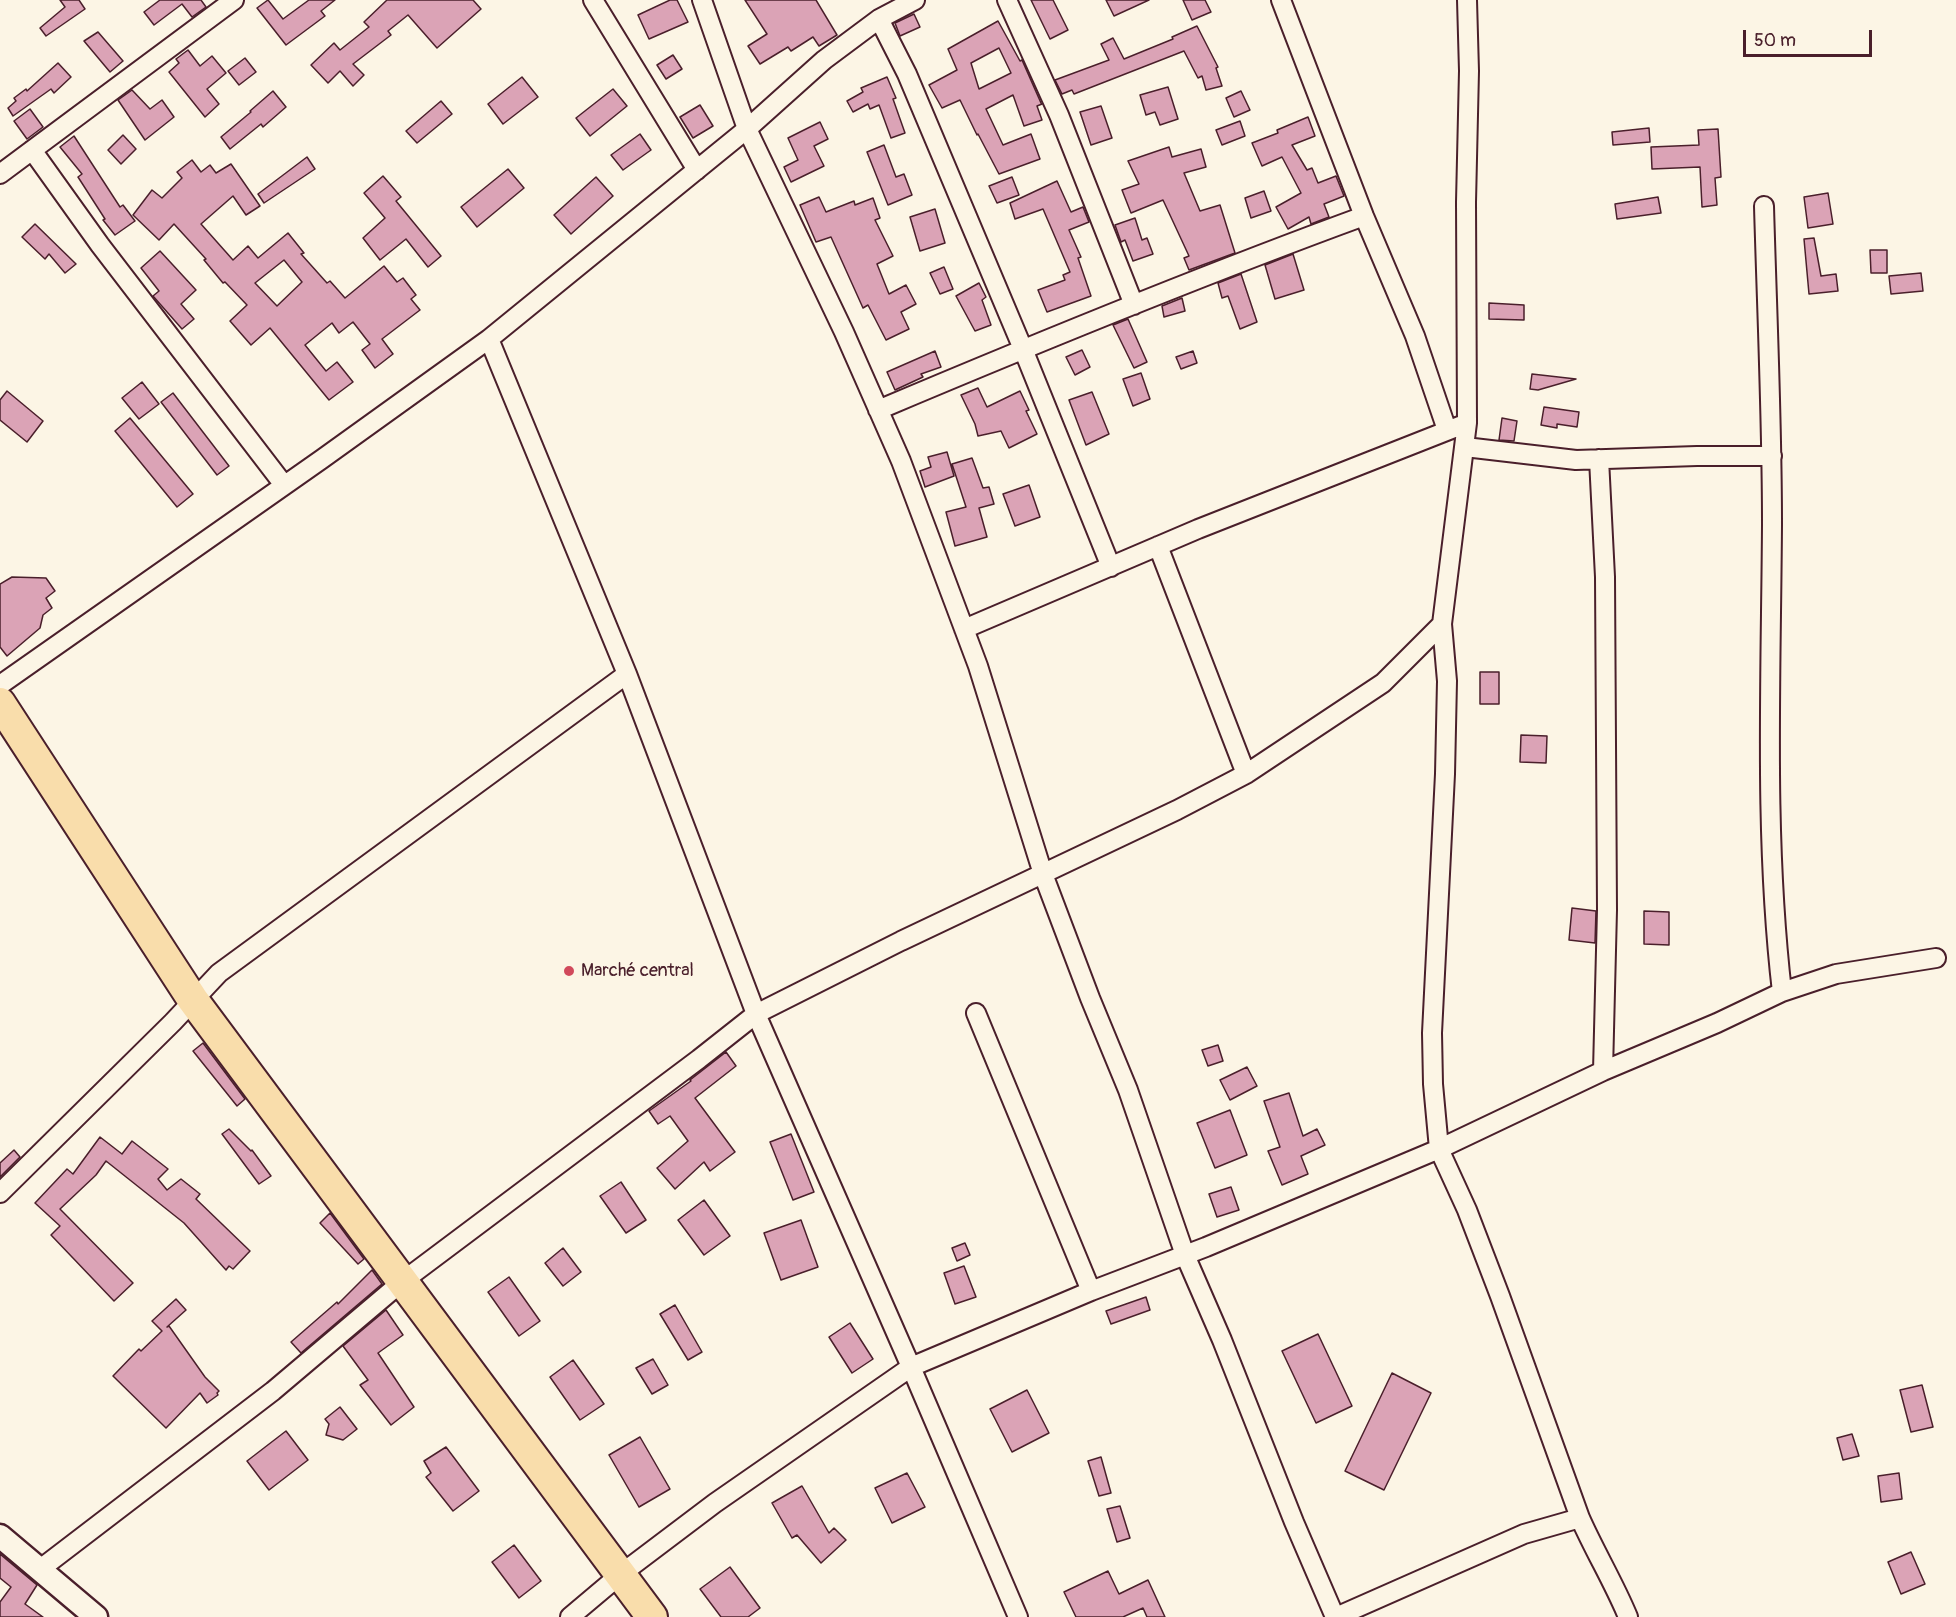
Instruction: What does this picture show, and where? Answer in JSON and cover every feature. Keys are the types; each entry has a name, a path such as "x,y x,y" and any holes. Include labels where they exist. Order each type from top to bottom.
{"main road":[{"path":"0,703 193,1000 652,1617"}],"street":[{"path":"0,174 234,0"},
{"path":"593,0 697,170"},
{"path":"702,0 747,129 844,332 902,461 978,666 1043,874 1128,1090 1185,1255 1222,1340 1294,1522 1336,1617 1524,1534 1580,1518"},
{"path":"0,686 489,339 747,129 824,60 879,19 915,0"},
{"path":"1007,0 1059,115 1134,305"},
{"path":"1281,0 1364,216 1415,336 1448,430"},
{"path":"1467,0 1469,71 1466,202 1467,423 1443,624 1447,681 1445,774 1432,1033 1439,1149 1467,1210 1500,1296 1580,1518 1617,1590 1628,1617"},
{"path":"879,19 907,74 1023,349 1111,567"},
{"path":"32,150 100,245 284,485"},
{"path":"1764,206 1772,456 1769,723 1771,836 1775,936 1782,992"},
{"path":"878,410 1258,255 1364,216"},
{"path":"489,339 627,674 756,1014 1018,1617"},
{"path":"964,629 1158,546 1467,423"},
{"path":"1465,447 1576,460 1772,456"},
{"path":"1599,459 1605,577 1607,910 1603,1071"},
{"path":"1158,546 1246,774"},
{"path":"39,1569 273,1391 403,1281 756,1014 901,941 1177,810 1246,774 1383,682 1443,624"},
{"path":"0,1193 219,973 627,674"},
{"path":"570,1617 621,1574 715,1503 911,1367 1090,1291 1185,1255 1439,1149 1603,1071 1717,1023 1782,992 1836,974 1936,958"},
{"path":"976,1012 1090,1291"},
{"path":"0,1536 96,1617"}],"building":[{"path":"60,0 79,0 85,9 46,36 40,28 65,7"},
{"path":"160,0 201,0 206,7 192,17 182,4 154,25 144,12"},
{"path":"268,0 283,19 309,0 335,0 321,11 325,16 286,45 257,8"},
{"path":"387,0 473,0 481,9 437,48 408,15 388,31 391,35 353,64 364,75 353,86 340,71 328,83 311,65 334,43 340,50 369,27 364,22"},
{"path":"670,0 677,0 688,22 649,39 638,15"},
{"path":"745,0 816,0 837,35 819,46 813,37 791,51 788,47 760,64 748,46 767,34"},
{"path":"1031,0 1053,0 1068,30 1050,39"},
{"path":"1106,0 1149,0 1114,16"},
{"path":"1183,0 1205,0 1211,12 1192,20"},
{"path":"914,14 920,27 900,36 895,23"},
{"path":"998,21 1020,61 1022,60 1042,104 1037,106 1042,120 1024,126 1013,95 986,109 1003,145 1031,134 1040,159 999,174 960,100 942,108 929,85 957,70 948,49","holes":["999,48 1011,73 979,89 971,63"]},
{"path":"1197,26 1218,67 1216,68 1222,86 1206,90 1202,76 1198,78 1184,51 1074,94 1072,90 1062,94 1055,80 1109,60 1101,44 1113,38 1124,59 1173,39 1172,37"},
{"path":"98,32 123,61 110,72 84,41"},
{"path":"188,50 200,66 212,56 226,73 207,89 219,104 205,117 169,72 179,63 176,59"},
{"path":"673,55 682,69 666,79 657,65"},
{"path":"245,58 256,72 239,85 228,71"},
{"path":"58,63 71,77 54,93 51,89 13,116 8,108 16,101 14,98 26,89 27,91"},
{"path":"522,77 538,97 503,124 488,104"},
{"path":"887,77 896,98 893,99 905,133 891,138 879,105 870,109 868,104 853,112 847,101 863,92 861,88"},
{"path":"1168,87 1178,119 1160,125 1155,112 1146,115 1140,95"},
{"path":"613,89 627,106 590,136 576,118"},
{"path":"132,90 150,109 162,100 174,117 145,140 118,100"},
{"path":"273,91 286,107 263,127 261,124 230,149 221,137"},
{"path":"1241,91 1250,110 1234,117 1226,98"},
{"path":"441,101 452,114 417,143 406,131"},
{"path":"700,105 713,126 693,138 680,117"},
{"path":"1101,106 1112,138 1091,145 1080,112"},
{"path":"30,109 43,127 27,139 14,121"},
{"path":"1308,117 1315,136 1292,145 1307,170 1312,168 1318,183 1336,176 1344,196 1324,204 1329,217 1311,224 1309,217 1288,229 1276,207 1301,193 1282,157 1262,166 1252,143 1278,133 1277,130"},
{"path":"1240,121 1245,136 1222,145 1216,130"},
{"path":"820,122 828,139 814,146 824,166 791,182 784,167 798,160 788,138"},
{"path":"1649,128 1650,142 1613,145 1612,132"},
{"path":"1718,129 1721,177 1715,178 1717,205 1702,207 1700,167 1652,169 1651,147 1699,145 1698,130"},
{"path":"640,134 651,150 623,170 611,155"},
{"path":"123,135 136,149 121,164 108,150"},
{"path":"74,136 120,207 123,205 135,221 115,235 103,220 105,219 78,177 82,174 60,147"},
{"path":"884,145 896,177 904,174 912,195 888,205 867,152"},
{"path":"1169,147 1172,157 1201,149 1206,167 1184,173 1200,211 1220,205 1235,253 1189,270 1184,258 1189,256 1163,200 1131,213 1122,190 1139,184 1128,161"},
{"path":"307,157 315,169 264,203 258,194"},
{"path":"192,160 201,172 210,165 216,173 231,164 260,206 246,215 233,196 201,224 233,260 248,246 258,258 288,233 304,253 301,254 327,283 330,281 345,298 384,266 397,282 403,278 416,295 411,299 420,310 382,339 393,354 375,368 362,350 370,344 353,322 339,333 332,323 305,345 326,371 337,362 353,382 329,400 270,328 251,345 230,321 247,305 225,282 223,283 204,260 206,259 174,224 159,240 133,215 152,190 162,198 182,178 177,172","holes":["284,260 302,282 277,306 255,283"]},
{"path":"508,169 524,188 477,227 461,207"},
{"path":"383,176 401,197 396,201 441,256 428,267 406,239 380,260 363,238 385,218 364,193"},
{"path":"596,177 613,196 571,234 554,215"},
{"path":"1012,177 1019,195 997,203 989,186"},
{"path":"1057,181 1071,212 1083,207 1089,222 1069,230 1081,257 1078,258 1091,296 1047,312 1038,290 1065,280 1063,275 1070,272 1043,209 1015,219 1010,203"},
{"path":"1264,191 1271,211 1251,218 1245,198"},
{"path":"1828,193 1833,224 1808,228 1804,197"},
{"path":"819,197 826,212 854,201 855,205 873,198 880,218 875,220 893,256 877,264 889,294 906,285 916,304 901,312 909,329 886,340 868,305 863,308 831,237 816,242 800,205"},
{"path":"1658,197 1661,213 1617,219 1615,204"},
{"path":"935,209 945,243 920,251 910,217"},
{"path":"1135,218 1142,240 1147,238 1153,254 1133,261 1125,240 1121,242 1115,225"},
{"path":"35,224 76,264 65,273 49,254 45,259 22,237"},
{"path":"1814,238 1821,276 1836,274 1838,291 1809,294 1804,239"},
{"path":"1870,250 1887,250 1887,273 1871,273"},
{"path":"160,251 196,290 181,304 194,319 182,329 153,296 159,291 141,268"},
{"path":"1293,254 1304,290 1275,299 1265,265"},
{"path":"944,267 953,289 940,294 930,273"},
{"path":"1921,273 1923,291 1891,294 1889,276"},
{"path":"1241,274 1257,322 1240,329 1228,296 1222,298 1218,283"},
{"path":"979,283 986,297 982,300 991,325 975,331 956,296"},
{"path":"1182,298 1185,311 1164,317 1162,306"},
{"path":"1489,303 1524,305 1524,320 1489,319"},
{"path":"1128,319 1147,362 1134,368 1113,325"},
{"path":"1082,350 1090,367 1075,375 1066,357"},
{"path":"935,351 941,367 921,374 923,377 895,390 887,372"},
{"path":"1193,351 1197,363 1181,369 1176,357"},
{"path":"1141,373 1150,399 1133,406 1123,379"},
{"path":"1532,374 1576,379 1538,390 1530,389"},
{"path":"142,382 159,404 139,419 122,398"},
{"path":"978,388 987,407 1020,391 1037,434 1009,448 1001,431 978,436 975,424 961,395"},
{"path":"7,391 43,421 27,442 0,420 0,400"},
{"path":"1092,392 1109,434 1086,445 1069,400"},
{"path":"173,393 229,466 217,475 161,402"},
{"path":"1544,407 1579,412 1577,427 1557,424 1557,428 1541,425"},
{"path":"130,418 193,494 177,507 115,431"},
{"path":"1502,418 1517,421 1514,441 1499,440"},
{"path":"947,452 954,476 925,487 920,471 931,467 928,457"},
{"path":"972,458 983,488 989,487 994,504 979,508 987,537 955,546 946,512 966,507 952,464"},
{"path":"1029,485 1040,517 1015,526 1003,494"},
{"path":"12,577 46,578 55,591 46,598 52,608 43,615 40,628 7,656 0,647 0,584"},
{"path":"1480,672 1499,672 1499,704 1480,704"},
{"path":"1521,735 1547,736 1546,763 1520,762"},
{"path":"1572,908 1596,911 1595,943 1569,940"},
{"path":"1644,911 1669,912 1669,945 1644,944"},
{"path":"203,1043 245,1099 237,1106 193,1051"},
{"path":"1218,1045 1223,1061 1208,1066 1202,1050"},
{"path":"726,1052 736,1066 695,1098 735,1152 710,1171 704,1162 675,1189 657,1168 688,1141 670,1116 658,1124 649,1111"},
{"path":"1247,1067 1257,1086 1230,1100 1220,1080"},
{"path":"1289,1093 1303,1136 1317,1129 1325,1145 1301,1156 1308,1174 1282,1185 1268,1151 1280,1147 1264,1101"},
{"path":"1230,1110 1247,1155 1215,1168 1197,1123"},
{"path":"229,1129 252,1150 271,1176 259,1184 222,1134"},
{"path":"791,1134 814,1192 793,1200 770,1142"},
{"path":"100,1137 122,1154 132,1141 168,1169 158,1179 167,1190 181,1179 200,1194 196,1199 250,1251 233,1269 229,1266 226,1270 184,1223 106,1161 96,1175 60,1209 133,1283 114,1301 51,1235 60,1226 35,1203 67,1169 73,1174"},
{"path":"14,1150 20,1157 0,1177 0,1163"},
{"path":"621,1182 646,1220 626,1233 600,1196"},
{"path":"1231,1187 1239,1210 1217,1217 1209,1194"},
{"path":"704,1200 730,1236 704,1255 678,1220"},
{"path":"330,1213 364,1259 358,1264 320,1223"},
{"path":"801,1220 818,1267 781,1280 764,1233"},
{"path":"965,1243 970,1255 957,1261 952,1248"},
{"path":"563,1248 581,1272 563,1286 545,1263"},
{"path":"964,1266 976,1297 955,1304 944,1273"},
{"path":"372,1270 382,1284 301,1353 291,1342 337,1302 338,1304"},
{"path":"509,1277 540,1321 519,1336 488,1292"},
{"path":"1146,1297 1150,1310 1111,1324 1106,1311"},
{"path":"176,1299 186,1310 167,1327 169,1326 205,1377 219,1391 218,1395 207,1403 200,1393 166,1428 113,1376 139,1349 141,1351 162,1331 152,1321"},
{"path":"675,1305 702,1352 688,1360 660,1314"},
{"path":"386,1310 403,1335 378,1353 414,1407 391,1425 360,1385 368,1380 343,1346"},
{"path":"850,1323 873,1359 852,1373 829,1337"},
{"path":"1318,1334 1352,1406 1316,1423 1282,1351"},
{"path":"653,1359 668,1385 652,1394 636,1368"},
{"path":"573,1360 604,1404 580,1420 550,1377"},
{"path":"1392,1373 1431,1393 1384,1490 1345,1471"},
{"path":"1922,1385 1933,1427 1911,1432 1900,1390"},
{"path":"1027,1390 1049,1433 1012,1452 990,1409"},
{"path":"340,1407 357,1429 343,1440 326,1435 329,1424 325,1419"},
{"path":"286,1431 308,1460 269,1490 247,1461"},
{"path":"1852,1434 1859,1456 1843,1460 1837,1438"},
{"path":"640,1437 670,1489 639,1507 609,1455"},
{"path":"446,1447 479,1491 453,1511 426,1477 431,1473 424,1461"},
{"path":"1101,1457 1111,1493 1099,1496 1088,1461"},
{"path":"907,1473 925,1507 892,1523 875,1488"},
{"path":"1899,1473 1902,1499 1881,1502 1878,1476"},
{"path":"802,1486 829,1533 834,1528 846,1540 821,1563 797,1535 792,1538 772,1503"},
{"path":"1120,1506 1130,1538 1117,1542 1107,1509"},
{"path":"514,1545 541,1581 519,1598 492,1562"},
{"path":"1911,1552 1925,1584 1901,1594 1888,1562"},
{"path":"0,1554 37,1585 25,1604 43,1617 0,1617 0,1602 11,1587 0,1578"},
{"path":"730,1567 760,1608 748,1617 721,1617 700,1589"},
{"path":"1108,1571 1119,1594 1148,1580 1165,1617 1147,1617 1143,1608 1123,1617 1076,1617 1064,1592"}],"place":[{"name":"Marché central","path":"569,971"}]}
